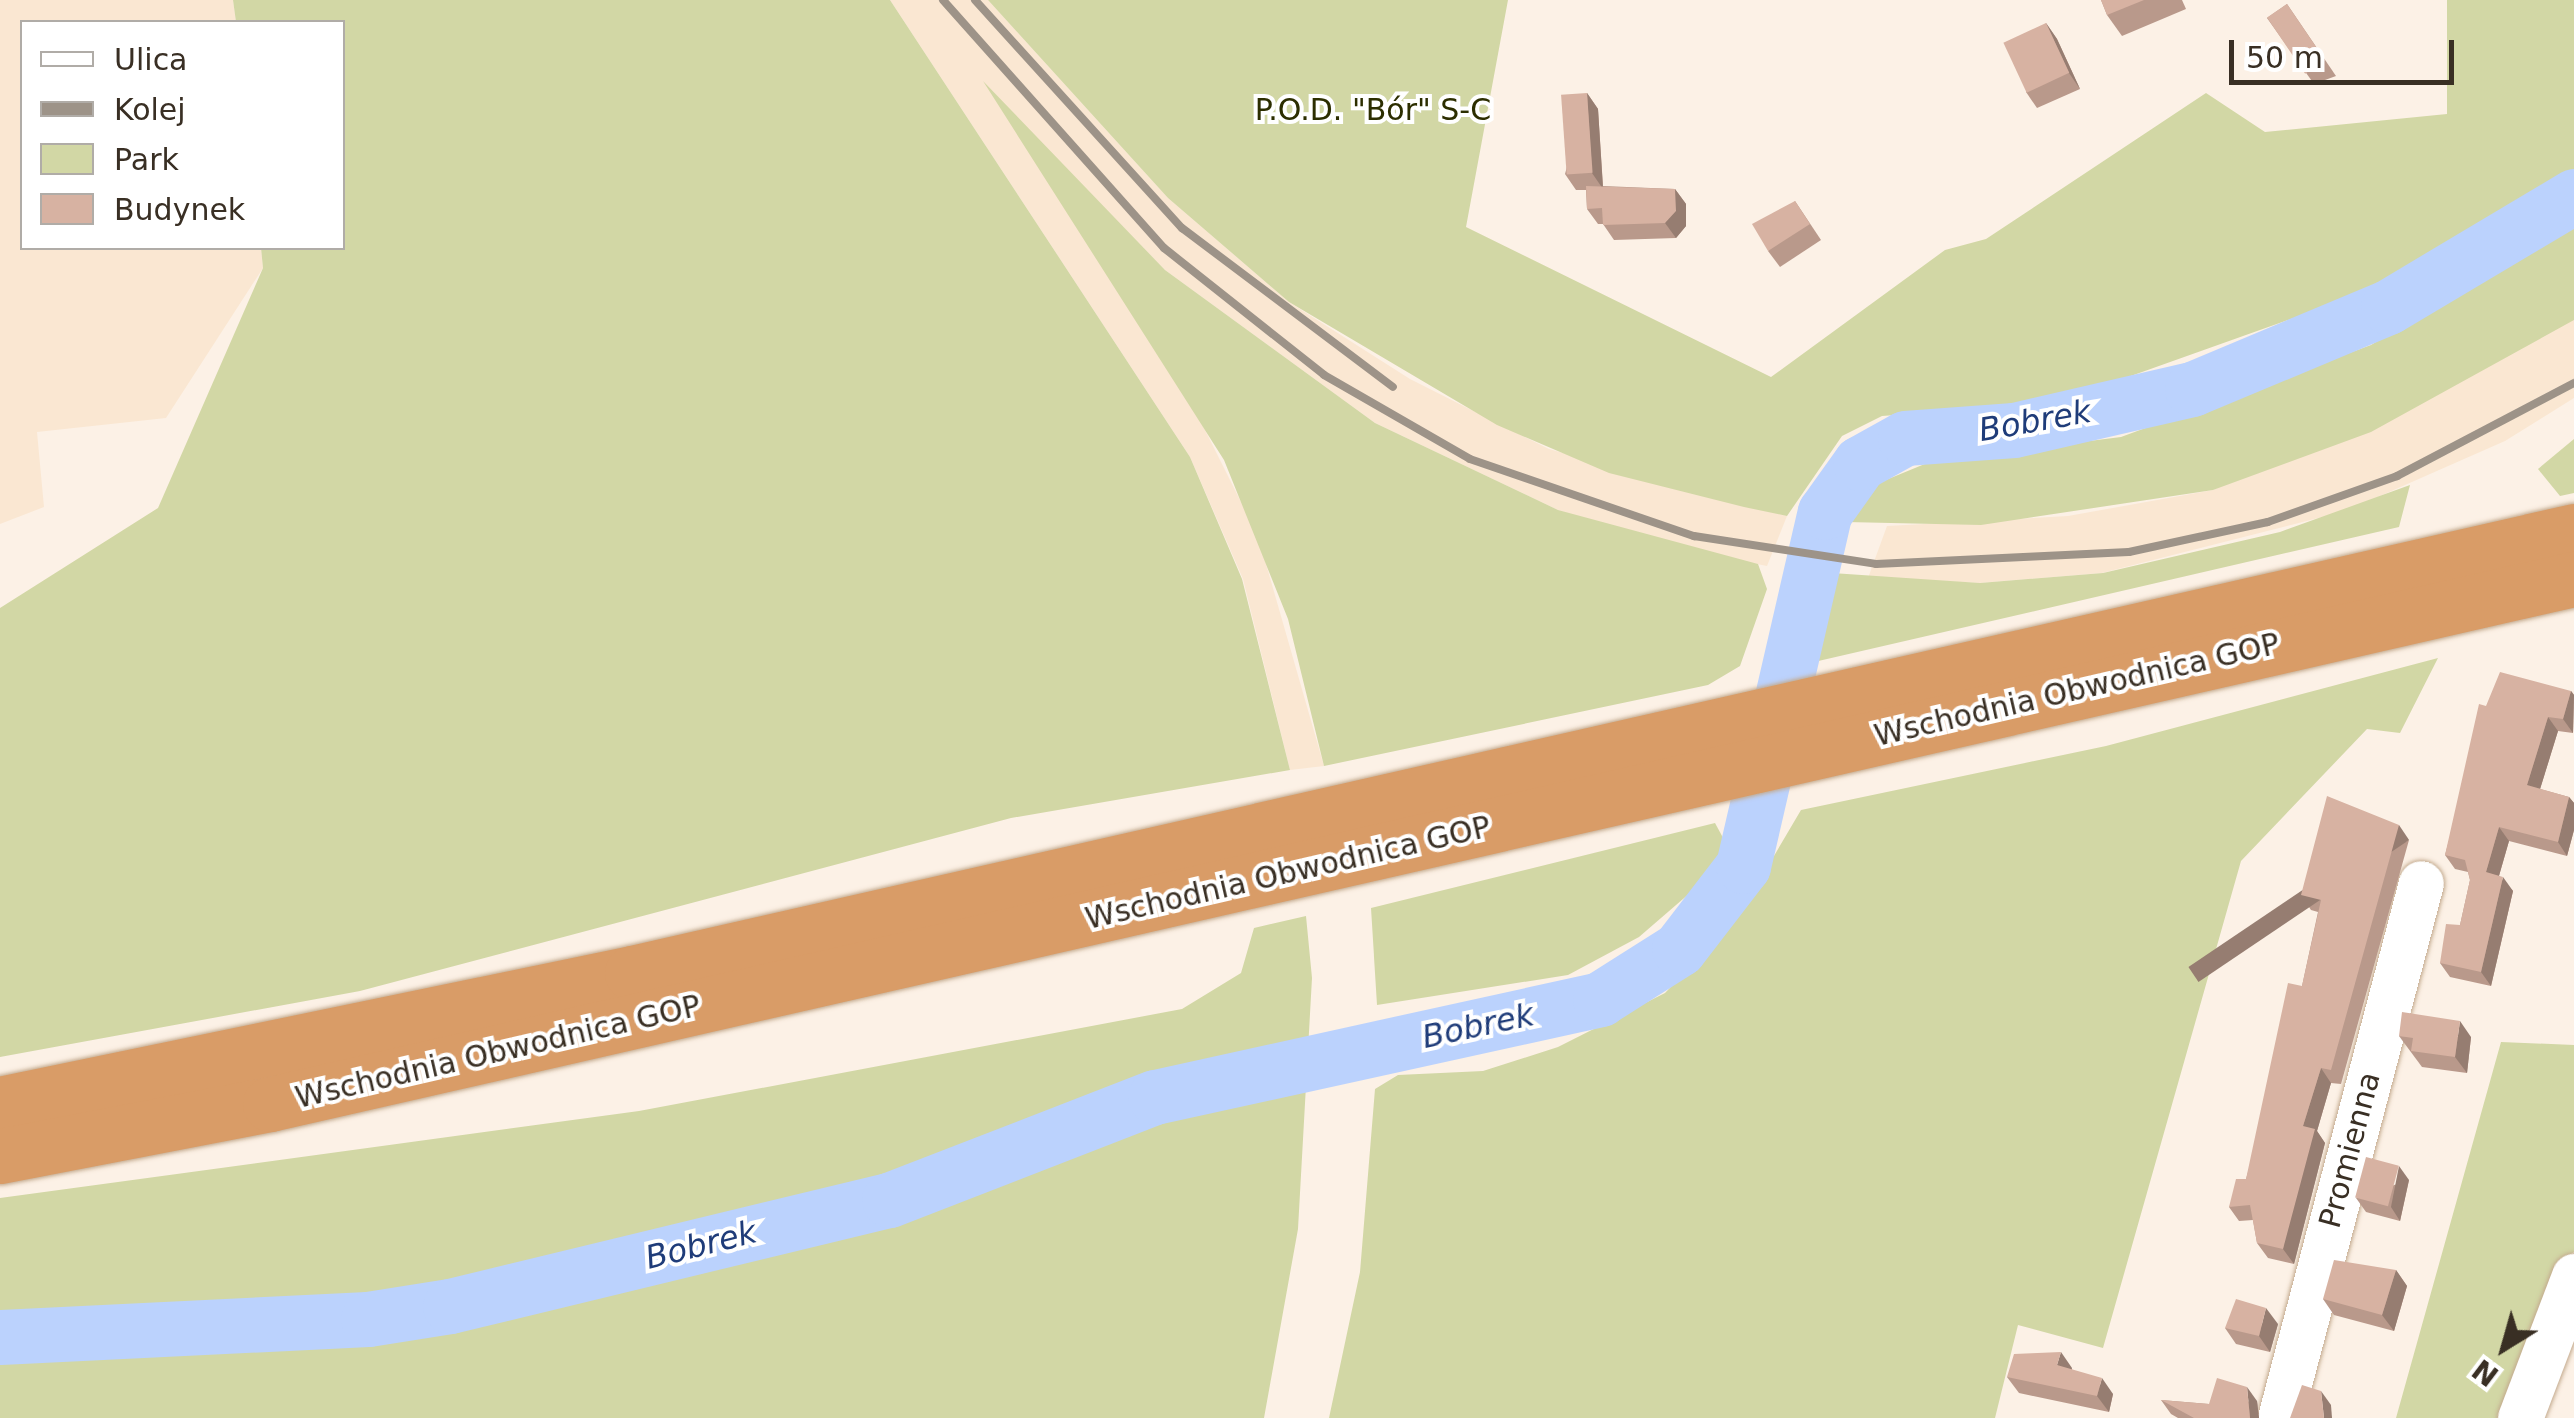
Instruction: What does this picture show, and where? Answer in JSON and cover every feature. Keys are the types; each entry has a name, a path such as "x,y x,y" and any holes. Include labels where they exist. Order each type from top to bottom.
{"highway":[{"name":"Wschodnia Obwodnica GOP","path":"0,1156 1137,884 2574,531"},
{"name":"Wschodnia Obwodnica GOP","path":"0,1104 1137,884 2574,579"}],"street":[{"name":"Promienna","path":"2280,1418 2421,883"},
{"path":"2520,1418 2574,1276"}],"shaded area":[{"path":"0,0 233,0 236,20 20,20 20,250 261,250 263,268 166,418 37,432 44,507 0,524"},
{"path":"890,0 988,0 1168,198 1289,302 1410,379 1549,449 1787,516 1767,566 1659,545 1558,510 1375,423 1165,270 989,89 1182,384 1258,536 1324,766 1290,770 1243,579 1190,457"},
{"path":"2574,319 2574,398 2505,441 2346,511 2102,573 1980,583 1868,578 1887,526 2068,516 2213,490"}],"green space":[{"path":"233,0 890,0 1190,457 1242,579 1290,770 1011,818 360,991 0,1057 0,608 158,508 263,268 261,250 345,250 345,20 236,20"},
{"name":"P.O.D. \"Bór\" S-C","path":"988,0 1508,0 1466,227 1771,377 1945,250 1986,239 2206,93 2265,132 2447,114 2447,0 2574,0 2574,320 2371,432 2213,490 1981,525 1846,522 1864,489 1932,461 2121,437 2371,345 2498,268 2484,225 2378,288 2114,382 2018,406 1882,416 1842,436 1787,516 1609,473 1497,425 1289,302 1168,198"},
{"path":"983,81 1165,270 1375,423 1558,510 1758,564 1767,589 1740,666 1708,685 1324,766 1288,619 1224,460"},
{"path":"2574,439 2574,493 2560,496 2538,469"},
{"path":"2410,485 2399,527 1814,662 1832,573 1980,583 2103,573 2280,532"},
{"path":"2438,658 2400,733 2367,729 2241,861 2103,1348 2018,1325 1995,1418 1329,1418 1360,1272 1375,1089 1398,1075 1483,1071 1558,1047 1665,993 1738,917 1801,810 2106,746"},
{"path":"1715,823 1728,847 1705,880 1639,937 1568,975 1377,1005 1371,908"},
{"path":"1306,916 1312,978 1298,1229 1264,1418 0,1418 0,1198 639,1111 1182,1009 1241,973 1254,928"},
{"path":"2501,1042 2574,1045 2574,1252 2555,1264 2514,1418 2396,1418"}],"building":[{"path":"2101,0 2144,0 2107,15"},
{"path":"2287,4 2325,60 2305,74 2267,17"},
{"path":"2046,23 2069,73 2027,93 2003,43"},
{"path":"1587,93 1593,173 1567,175 1561,95"},
{"path":"1586,186 1675,189 1676,211 1665,223 1603,225 1602,208 1587,209"},
{"path":"1795,201 1810,224 1768,251 1752,224"},
{"path":"2500,672 2571,691 2563,719 2548,717 2527,785 2569,797 2558,842 2499,827 2486,872 2503,877 2481,972 2440,963 2446,924 2460,925 2470,880 2465,860 2445,855 2479,704 2486,706"},
{"path":"2327,796 2399,825 2331,1070 2321,1068 2303,1126 2315,1129 2283,1249 2257,1243 2250,1205 2229,1207 2236,1179 2246,1179 2288,983 2302,986 2321,900 2301,895"},
{"path":"2402,1012 2460,1021 2455,1057 2411,1051 2413,1038 2399,1036"},
{"path":"2366,1157 2399,1166 2388,1206 2355,1198"},
{"path":"2334,1260 2396,1270 2382,1315 2323,1299"},
{"path":"2236,1299 2266,1308 2259,1336 2225,1328"},
{"path":"2061,1352 2057,1365 2102,1378 2097,1396 2007,1377 2014,1354"},
{"path":"2217,1378 2247,1387 2250,1418 2194,1418 2161,1400 2209,1404"},
{"path":"2302,1385 2321,1391 2324,1418 2290,1418"}],"waterway":[{"name":"Bobrek","path":"0,1337 368,1319 450,1306 889,1200 1155,1097 1600,999 1679,949 1743,866 1825,512 1860,463 1905,438 2014,430 2192,389 2388,307 2574,196"}],"railway":[{"path":"943,0 1164,248 1324,375 1470,459 1694,536 1876,564 2129,552 2268,522 2397,476 2574,383"},
{"path":"975,0 1182,228 1393,387"}]}
